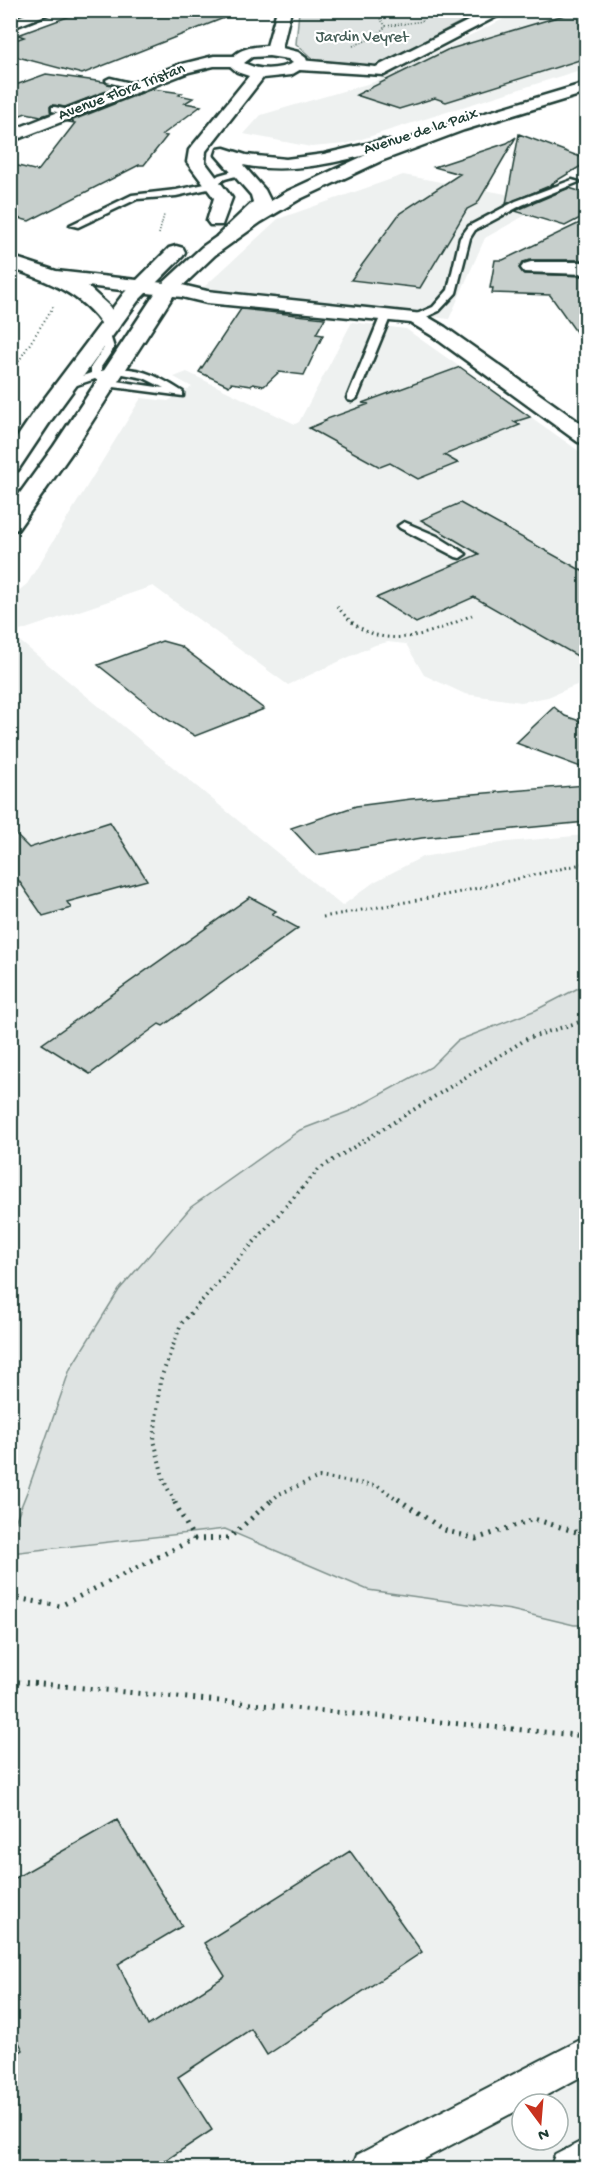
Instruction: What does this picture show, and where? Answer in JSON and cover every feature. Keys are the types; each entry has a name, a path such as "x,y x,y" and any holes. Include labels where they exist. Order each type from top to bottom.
{"street":[{"path":"10,25 51,10"},
{"path":"285,10 274,51 293,55 302,61 300,65"},
{"path":"236,60 238,66 260,72 280,72 300,65 378,72 502,10"},
{"name":"Avenue Flora Tristan","path":"10,137 63,111 136,87 184,68 214,61 236,60 253,52 274,51"},
{"path":"216,221 223,198 196,162 198,150 260,72"},
{"name":"Avenue de la Paix","path":"271,193 312,170 586,79"},
{"name":"Avenue de la Paix","path":"271,193 330,175 398,147 586,88"},
{"path":"218,126 216,136 225,155 240,172 271,193"},
{"path":"225,155 266,165 293,165 325,160 383,145"},
{"path":"10,465 135,292 162,264 216,221 271,193"},
{"path":"10,524 64,448 105,376 164,294 185,270 223,239 271,193"},
{"path":"10,262 87,288 207,297 416,318 438,331 586,437"},
{"path":"87,288 162,264"},
{"path":"531,268 586,268"},
{"path":"87,288 108,328"},
{"path":"370,2169 586,2055"},
{"path":"568,2169 586,2158"}],"lane":[{"path":"110,80 136,87"},
{"path":"75,225 135,197 176,193 213,183 222,177 240,172"},
{"path":"416,318 436,309 453,291 465,238 472,228 519,203 575,182"},
{"path":"352,398 386,315"},
{"path":"67,385 105,376 152,376 179,394 105,376 96,367 109,348 108,328"},
{"path":"404,526 460,554"}],"path":[{"path":"373,10 386,26"},
{"path":"323,67 348,48 375,37 386,26 415,24 431,19"},
{"path":"10,375 55,304 62,300"},
{"path":"335,602 345,620 356,628 374,635 410,638 426,635 472,615"},
{"path":"323,917 456,893 586,863"},
{"path":"194,1539 164,1481 154,1440 160,1381 181,1324 318,1169 528,1038 586,1020"},
{"path":"10,1597 60,1606 194,1539 229,1538 279,1494 319,1477 378,1486 444,1530 476,1539 534,1519 586,1535"},
{"path":"10,1681 586,1736"}],"shaded area":[{"path":"520,11 586,11 586,68 346,144 311,147 244,134 261,115 374,82"},
{"path":"403,175 549,202 485,238 449,319 203,288 278,219"},
{"path":"352,322 406,329 586,456 586,681 548,697 521,702 465,694 424,675 406,644 388,642 375,645 288,685 153,586 11,634 11,597 27,584 141,398 168,401 192,387 174,377 187,372 295,424 299,422"},
{"path":"11,634 342,906 374,882 422,857 507,842 586,835 586,2168 11,2168"}],"green space":[{"name":"Jardin Veyret","path":"299,11 482,11 377,66 315,61 296,44"},
{"path":"586,984 586,1625 574,1625 511,1610 368,1590 225,1529 11,1553 11,1532 70,1369 119,1290 191,1207 300,1130 350,1111 431,1067 457,1041 536,1010"}],"building":[{"path":"146,10 144,17 223,13 224,18 82,74 10,55 10,42 24,37 18,35 81,12"},
{"path":"574,12 586,16 586,58 446,102 435,98 399,109 356,95 447,50"},
{"path":"46,74 104,82 117,87 65,107 52,105 51,113 41,116 26,113 10,119 10,87"},
{"path":"152,89 182,93 179,95 193,98 185,103 201,106 162,135 167,136 144,165 139,165 29,221 10,216 10,164 38,171 75,123 68,122"},
{"path":"519,134 586,159 586,163 551,184 554,184 506,204"},
{"path":"516,137 477,204 467,209 420,288 351,280 400,213 460,174 434,167 507,143"},
{"path":"569,188 586,193 586,215 565,226 515,211"},
{"path":"586,220 586,260 531,260 523,262 519,268 524,274 586,276 586,346 550,295 492,293 493,288 490,288 495,260 503,260"},
{"path":"241,309 325,318 316,334 323,335 304,375 279,372 264,386 231,383 229,386 199,372"},
{"path":"460,367 530,417 514,422 520,425 444,455 458,463 418,479 390,463 380,467 309,428 326,421 324,420 369,404 362,403"},
{"path":"460,503 586,573 586,661 474,597 416,623 376,598 479,554 421,520"},
{"path":"162,641 180,646 264,709 195,736 165,718 98,665"},
{"path":"554,707 565,716 586,723 586,769 516,743"},
{"path":"586,785 586,822 422,838 316,855 291,828 356,806 411,799"},
{"path":"110,822 147,880 67,902 71,908 43,916 10,868 10,829 29,848"},
{"path":"250,897 276,911 272,914 298,928 163,1026 159,1024 90,1074 42,1044"},
{"path":"117,1820 182,1926 118,1964 148,2026 225,1976 204,1943 350,1851 422,1952 267,2055 251,2029 178,2077 212,2130 153,2169 10,2169 10,2058 23,2050 10,2026 10,1881"}]}
